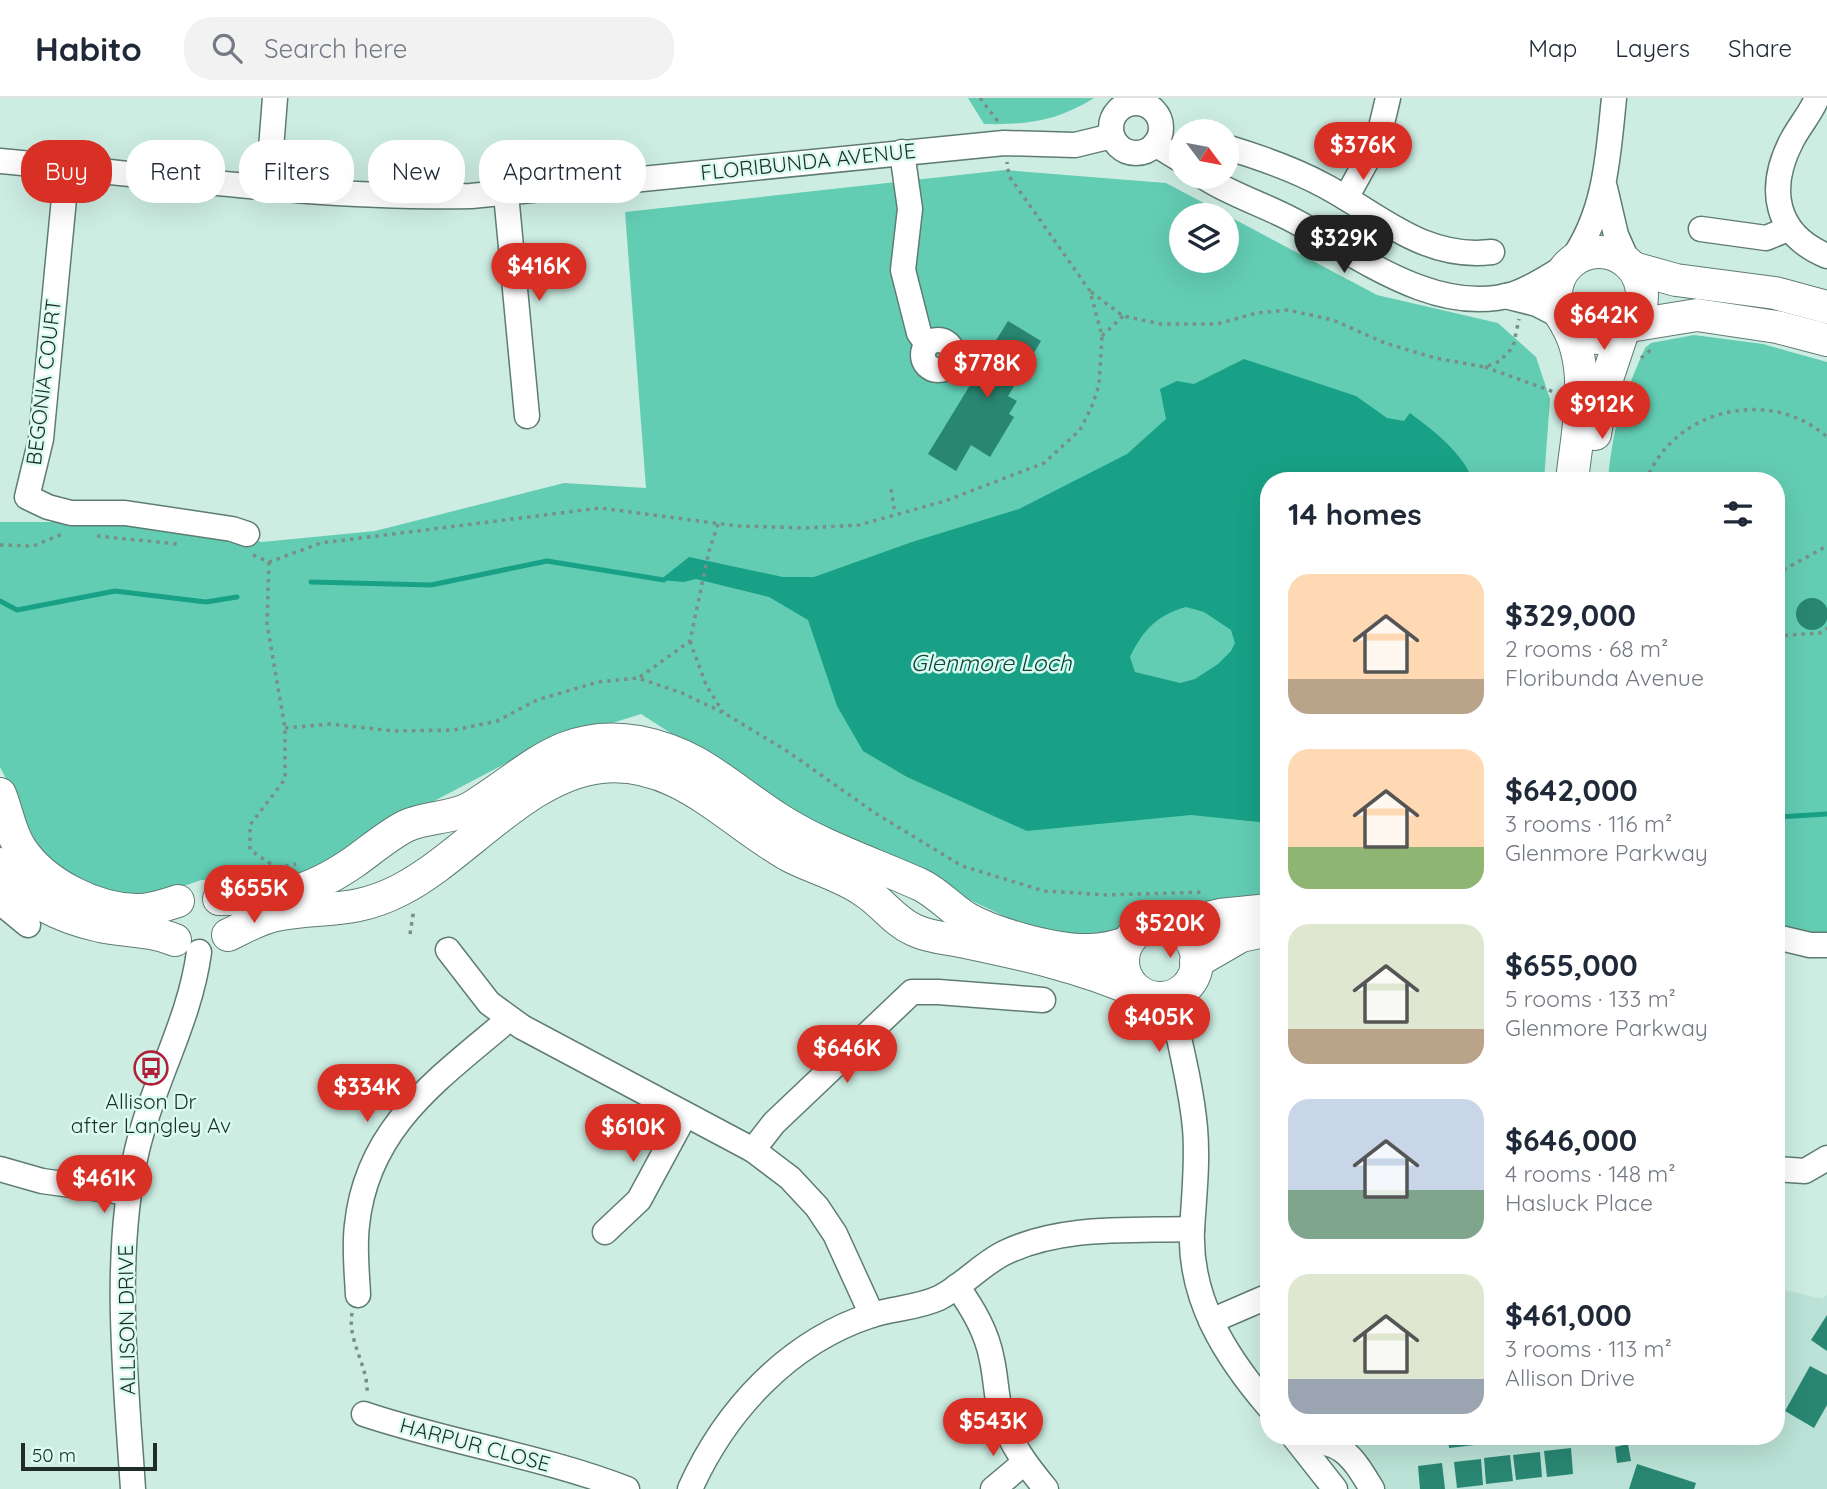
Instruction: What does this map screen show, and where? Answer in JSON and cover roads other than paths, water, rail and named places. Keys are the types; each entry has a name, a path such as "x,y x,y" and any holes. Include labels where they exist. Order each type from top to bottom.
{"main road":[{"path":"1573,472 1580,396 1578,352 1575,338 1556,305 1555,291 1558,278 1568,263 1593,251 1606,251 1631,265 1676,280 1775,293 1827,307"},
{"path":"1593,472 1601,397 1626,328 1637,316 1642,291 1631,265"},
{"path":"1564,321 1587,337 1599,338 1626,328 1696,315 1777,327 1827,340"},
{"path":"0,793 19,847 30,861 61,885 99,902 137,911 178,901 198,892 219,899 275,898 316,885 408,825 457,814 474,806 545,756 574,746 618,741 664,748 702,764 795,829 929,890 958,912 985,927 1087,950 1127,943"},
{"path":"0,864 16,885 55,910 99,925 148,932 187,946 216,948 228,935 273,915 348,909 381,900 423,878 517,806 552,783 588,769 626,767 650,771 684,784 767,843 805,864 866,891 900,922 916,931 1062,965 1149,998 1170,997 1184,990 1192,980 1196,961 1192,943 1184,933 1173,926"},
{"path":"219,899 229,915 228,935"},
{"path":"178,901 170,920 187,946"},
{"path":"1138,992 1128,983 1123,969 1127,943 1135,933 1146,926 1173,926 1220,915 1260,911"},
{"path":"1196,961 1241,936 1260,931"}],"street":[{"path":"272,140 275,98"},
{"path":"1346,198 1378,140 1388,98"},
{"path":"1514,298 1568,263 1590,232 1605,184 1614,98"},
{"path":"1817,98 1788,148 1778,188 1782,216 1788,229 1803,244 1827,256"},
{"path":"1143,101 1158,117 1161,131 1155,144 1149,149 1135,153 1121,148 1112,136 1115,114 1127,105 1143,101"},
{"name":"FLORIBUNDA AVENUE","path":"646,179 1004,143 1075,145 1112,136"},
{"path":"1155,144 1169,153"},
{"path":"902,152 910,209 903,270 919,332 927,344"},
{"path":"1239,152 1289,169 1346,198 1413,239 1437,249 1472,254 1492,252"},
{"name":"FLORIBUNDA AVENUE","path":"0,161 21,163"},
{"name":"FLORIBUNDA AVENUE","path":"112,171 239,184"},
{"path":"1605,184 1616,235 1631,265"},
{"path":"1229,189 1297,222 1415,287 1455,296 1514,298 1564,321"},
{"name":"FLORIBUNDA AVENUE","path":"354,193 421,197 479,195"},
{"name":"BEGONIA COURT","path":"64,203 41,439 27,497 48,507 71,513 125,513 232,529 246,543"},
{"path":"507,203 527,416"},
{"path":"1701,229 1766,238 1788,229"},
{"path":"0,902 28,925"},
{"path":"1785,939 1810,945 1827,945"},
{"name":"ALLISON DRIVE","path":"133,1489 124,1334 125,1240 130,1193 144,1121 196,980 187,946"},
{"path":"448,950 482,995 509,1018 753,1150 790,1178 817,1207 844,1249 872,1315"},
{"path":"753,1150 774,1123 912,992 1043,1000"},
{"path":"1170,997 1196,1131 1192,1229 1196,1276 1211,1321 1238,1370 1260,1396"},
{"path":"358,1295 357,1224 369,1172 382,1146 398,1119 422,1093 509,1018"},
{"path":"605,1232 639,1200 685,1115"},
{"path":"1785,1170 1805,1171 1827,1158"},
{"path":"0,1169 41,1181 130,1193"},
{"path":"690,1489 720,1432 759,1386 803,1350 872,1315 929,1301 957,1286 1001,1255 1044,1238 1075,1233 1192,1229"},
{"path":"957,1286 983,1329 992,1356 1001,1414 1024,1463 1046,1489"},
{"path":"1211,1321 1260,1300"},
{"name":"HARPUR CLOSE","path":"364,1414 402,1427 572,1471 626,1489"},
{"path":"1301,1445 1335,1489"},
{"path":"1335,1445 1357,1464 1372,1489"},
{"path":"993,1489 1024,1463"}],"water":[{"name":"Glenmore Loch","path":"1244,359 1356,396 1387,418 1404,421 1410,413 1455,452 1468,472 1260,472 1260,822 1191,815 1027,831 907,777 863,751 837,706 808,620 769,597 696,579 684,582 660,580 689,557 783,577 814,577 912,542 1019,509 1127,454 1166,419 1160,389 1177,381 1194,384","holes":["1186,607 1204,612 1231,630 1235,643 1231,651 1218,664 1195,679 1180,683 1135,672 1130,657 1140,639 1159,619 1176,610"]}],"waterway":[{"path":"311,582 431,585 547,561 664,580"},
{"path":"0,601 17,610 115,591 206,602 237,597"},
{"path":"1785,816 1827,814"}],"place":[{"name":"Allison Dr after Langley Av","path":"151,1068"}]}
